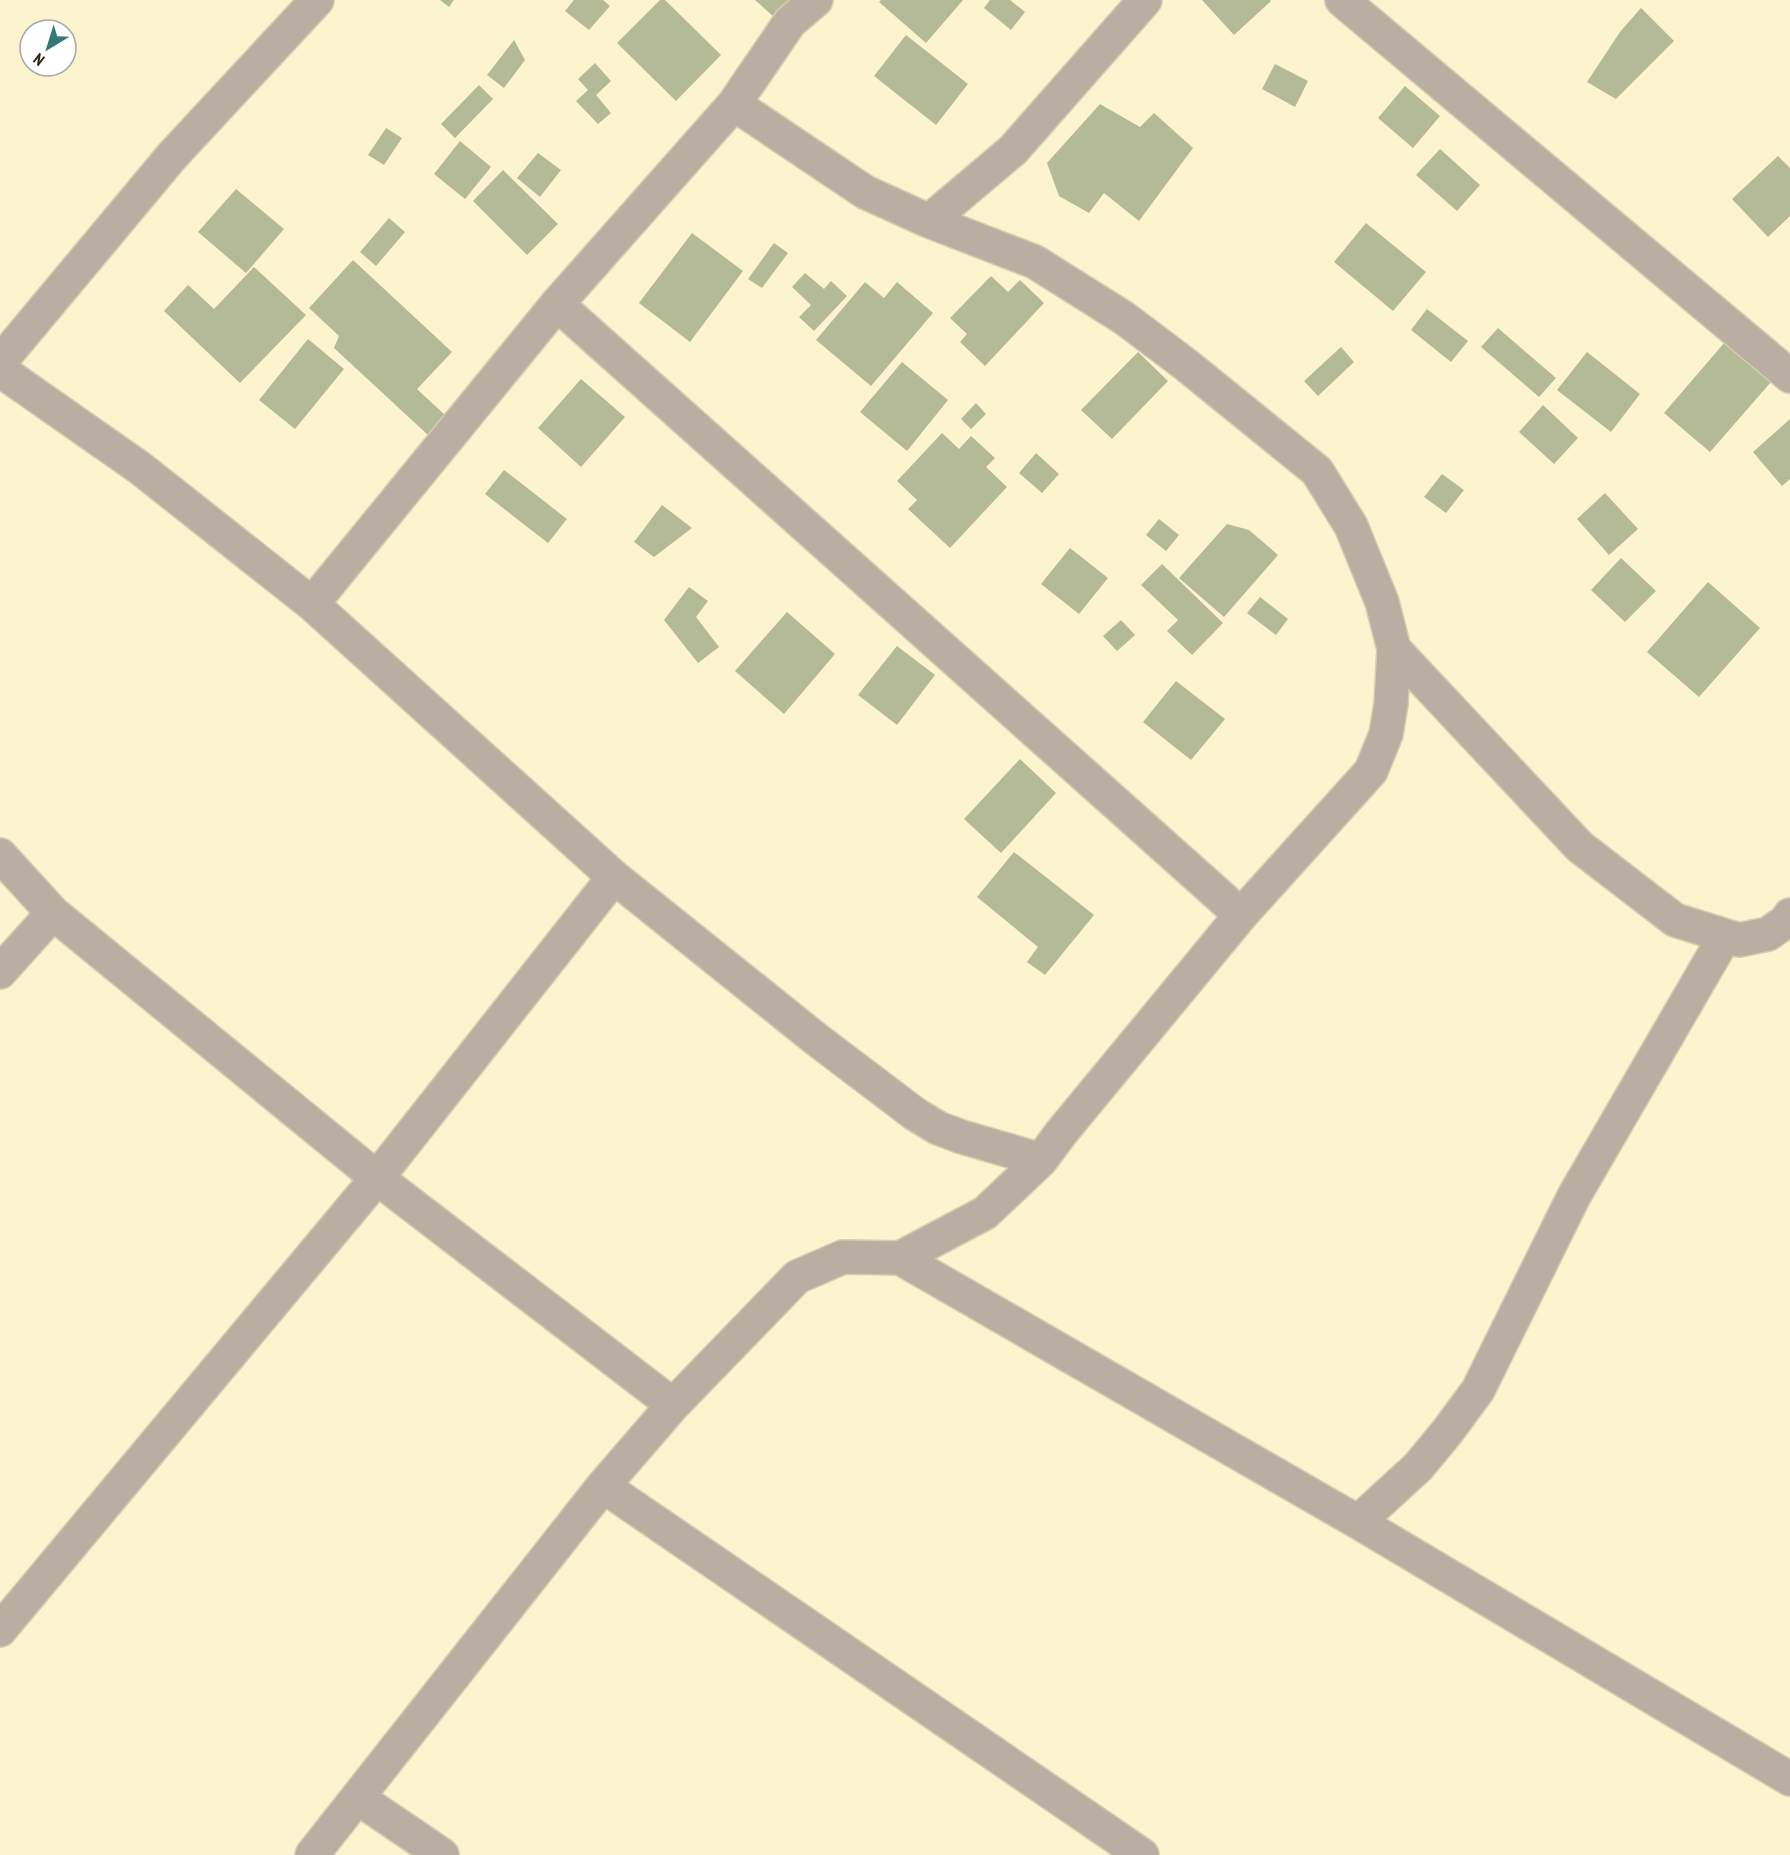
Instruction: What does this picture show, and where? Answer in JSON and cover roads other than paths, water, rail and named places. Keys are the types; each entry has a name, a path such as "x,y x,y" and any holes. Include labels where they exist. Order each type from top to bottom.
{"street":[{"path":"0,362 172,156 317,0"},
{"path":"312,604 557,304 734,104 790,22 816,0"},
{"path":"929,221 1013,150 1145,0"},
{"path":"1342,0 1790,376"},
{"path":"312,1855 603,1486 673,1405 797,1277 843,1257 900,1258 985,1213 1041,1160 1241,915 1371,771 1386,734 1391,704 1394,649 1382,602 1351,526 1317,471 1185,364 1124,318 1035,262 929,221 865,192 734,104"},
{"path":"557,304 1241,915"},
{"path":"0,370 140,468 312,604 614,877 816,1039 915,1114 938,1128 1041,1160"},
{"path":"1394,649 1580,847 1675,920 1739,940 1768,934 1785,922 1790,915"},
{"path":"0,855 53,912 377,1178 673,1405"},
{"path":"0,1630 377,1178 614,877"},
{"path":"0,972 53,912"},
{"path":"1358,1522 1418,1467 1448,1432 1478,1390 1574,1196 1725,936"},
{"path":"900,1258 1358,1522 1790,1779"},
{"path":"603,1486 1142,1855"},
{"path":"358,1798 442,1855"}]}
